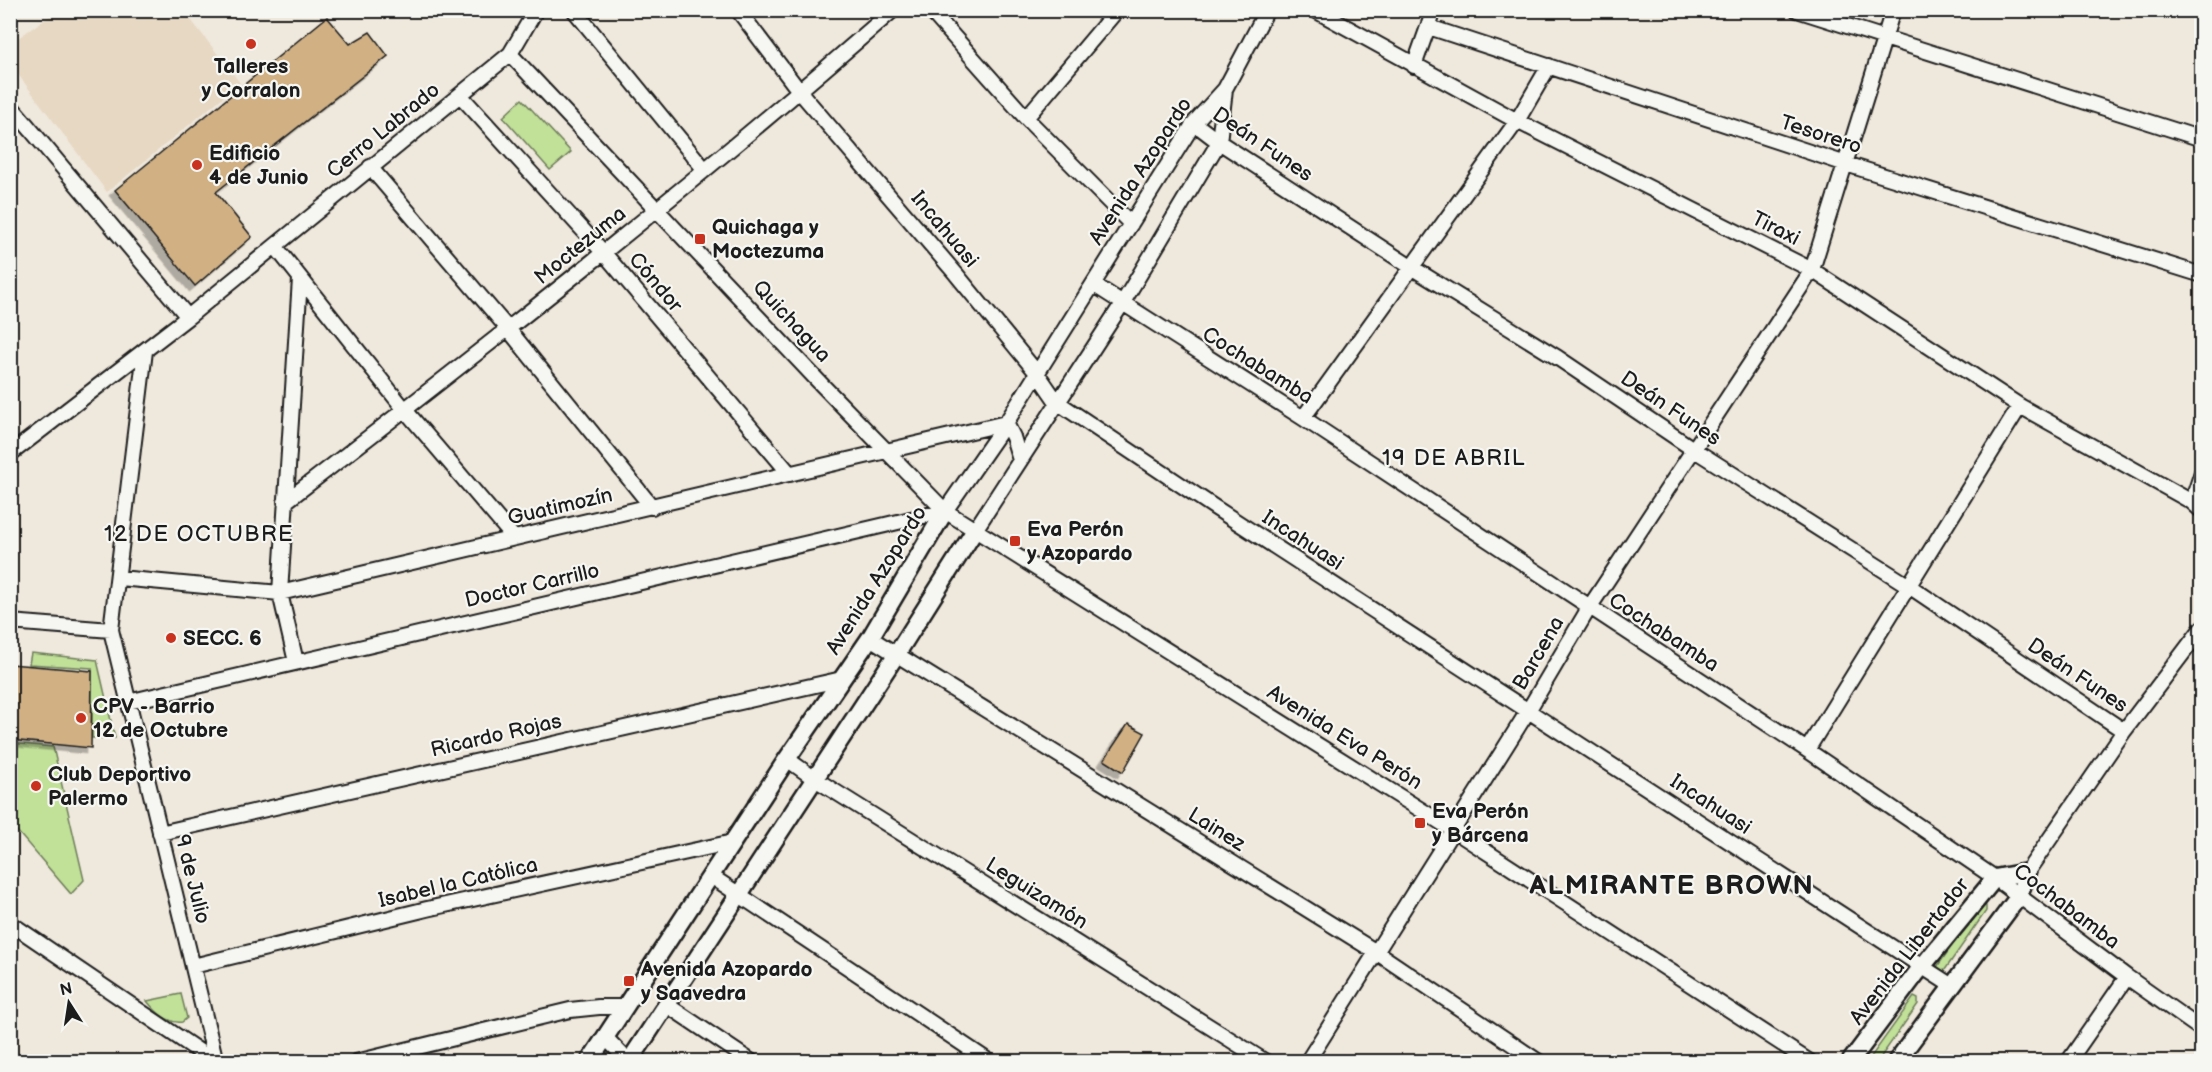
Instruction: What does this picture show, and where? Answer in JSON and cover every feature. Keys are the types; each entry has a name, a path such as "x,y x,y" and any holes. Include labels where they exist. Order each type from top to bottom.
{"street":[{"name":"Cerro Labrado","path":"10,454 188,317 510,54 536,10"},
{"path":"574,10 705,170"},
{"name":"Incahuasi","path":"738,10 800,92 1037,373 1057,402 1952,986"},
{"name":"Moctezuma","path":"285,502 509,330 800,92 893,10"},
{"path":"930,10 1026,118 1131,224"},
{"path":"1026,118 1117,10"},
{"name":"Tiraxi","path":"1315,10 1517,122 1812,270 2020,406 2197,506"},
{"path":"1414,66 1434,10"},
{"path":"1797,10 2202,140"},
{"name":"Barcena","path":"1307,1062 1528,711 1588,608 1812,270 1893,10"},
{"path":"1225,89 1267,11"},
{"name":"Tesorero","path":"1429,27 1846,164 2202,275"},
{"name":"Quichagua","path":"510,54 945,511"},
{"path":"1303,418 1517,122 1549,66"},
{"name":"Avenida Azopardo","path":"589,1062 787,759 870,638 945,511 1006,423 1194,123 1225,89"},
{"name":"Avenida Azopardo","path":"629,1061 896,655 1122,304 1219,142 1225,89"},
{"name":"Cóndor","path":"460,94 603,252 790,474"},
{"path":"10,105 188,317"},
{"name":"Deán Funes","path":"1194,123 1219,142 1412,267 1558,358 1693,449 1909,586 2124,732"},
{"path":"370,167 509,330 652,507"},
{"path":"275,246 405,410 514,538"},
{"path":"296,662 280,593 300,279"},
{"name":"Cochabamba","path":"1093,284 1303,418 1588,608 1807,750 1995,878 2202,1030"},
{"name":"9 de Julio","path":"145,351 111,630 216,1062"},
{"path":"1807,750 2020,406"},
{"path":"1006,423 1020,460"},
{"name":"Guatimozín","path":"119,578 280,593 1006,423"},
{"path":"2197,506 2202,472"},
{"name":"Avenida Eva Perón","path":"945,511 1453,830 1810,1062"},
{"name":"Doctor Carrillo","path":"128,702 945,511"},
{"path":"10,622 111,630"},
{"path":"1896,1062 2019,896 2027,872 2124,732 2202,628"},
{"name":"Lainez","path":"870,638 1376,952 1539,1062"},
{"name":"Ricardo Rojas","path":"160,833 842,679"},
{"name":"Leguizamón","path":"787,759 815,779 1266,1062"},
{"name":"Isabel la Católica","path":"193,966 427,909 733,842"},
{"name":"Avenida Libertador","path":"1850,1062 1922,967 1995,878 2027,872"},
{"path":"711,876 990,1062"},
{"path":"10,923 216,1062"},
{"path":"2068,1062 2127,977"},
{"path":"667,1005 752,1062"},
{"path":"356,1062 570,1010 599,1006 624,1007"},
{"path":"605,1037 629,1061"}],"shaded area":[{"path":"57,11 184,11 240,83 107,192 11,65 11,43"}],"green space":[{"path":"522,99 571,152 550,170 503,117"},
{"path":"31,653 97,660 115,738 92,738 92,668 29,664"},
{"name":"Club Deportivo Palermo","path":"10,743 53,747 84,880 71,894 11,824"},
{"path":"1982,904 1986,906 1986,911 1940,977 1934,971"},
{"path":"181,994 187,1018 182,1022 167,1019 147,1001"},
{"path":"1914,997 1918,999 1918,1004 1878,1061 1868,1061"}],"building":[{"name":"Edificio 4 de Junio","path":"327,17 350,44 370,32 388,56 216,192 252,237 195,286 115,190"},
{"path":"10,664 92,671 91,748 10,740"},
{"path":"1128,724 1145,733 1123,772 1104,760"}],"place":[{"name":"Talleres y Corralon","path":"251,44"},
{"name":"Edificio 4 de Junio","path":"197,165"},
{"name":"Quichaga y Moctezuma","path":"700,239"},
{"name":"Eva Perón y Azopardo","path":"1015,541"},
{"name":"SECC. 6","path":"171,638"},
{"name":"CPV - Barrio 12 de Octubre","path":"81,718"},
{"name":"Club Deportivo Palermo","path":"36,786"},
{"name":"Eva Perón y Bárcena","path":"1420,823"},
{"name":"Avenida Azopardo y Saavedra","path":"629,981"}],"district":[{"name":"19 DE ABRIL","path":"1454,457"},
{"name":"12 DE OCTUBRE","path":"199,533"},
{"name":"ALMIRANTE BROWN","path":"1672,885"}]}
